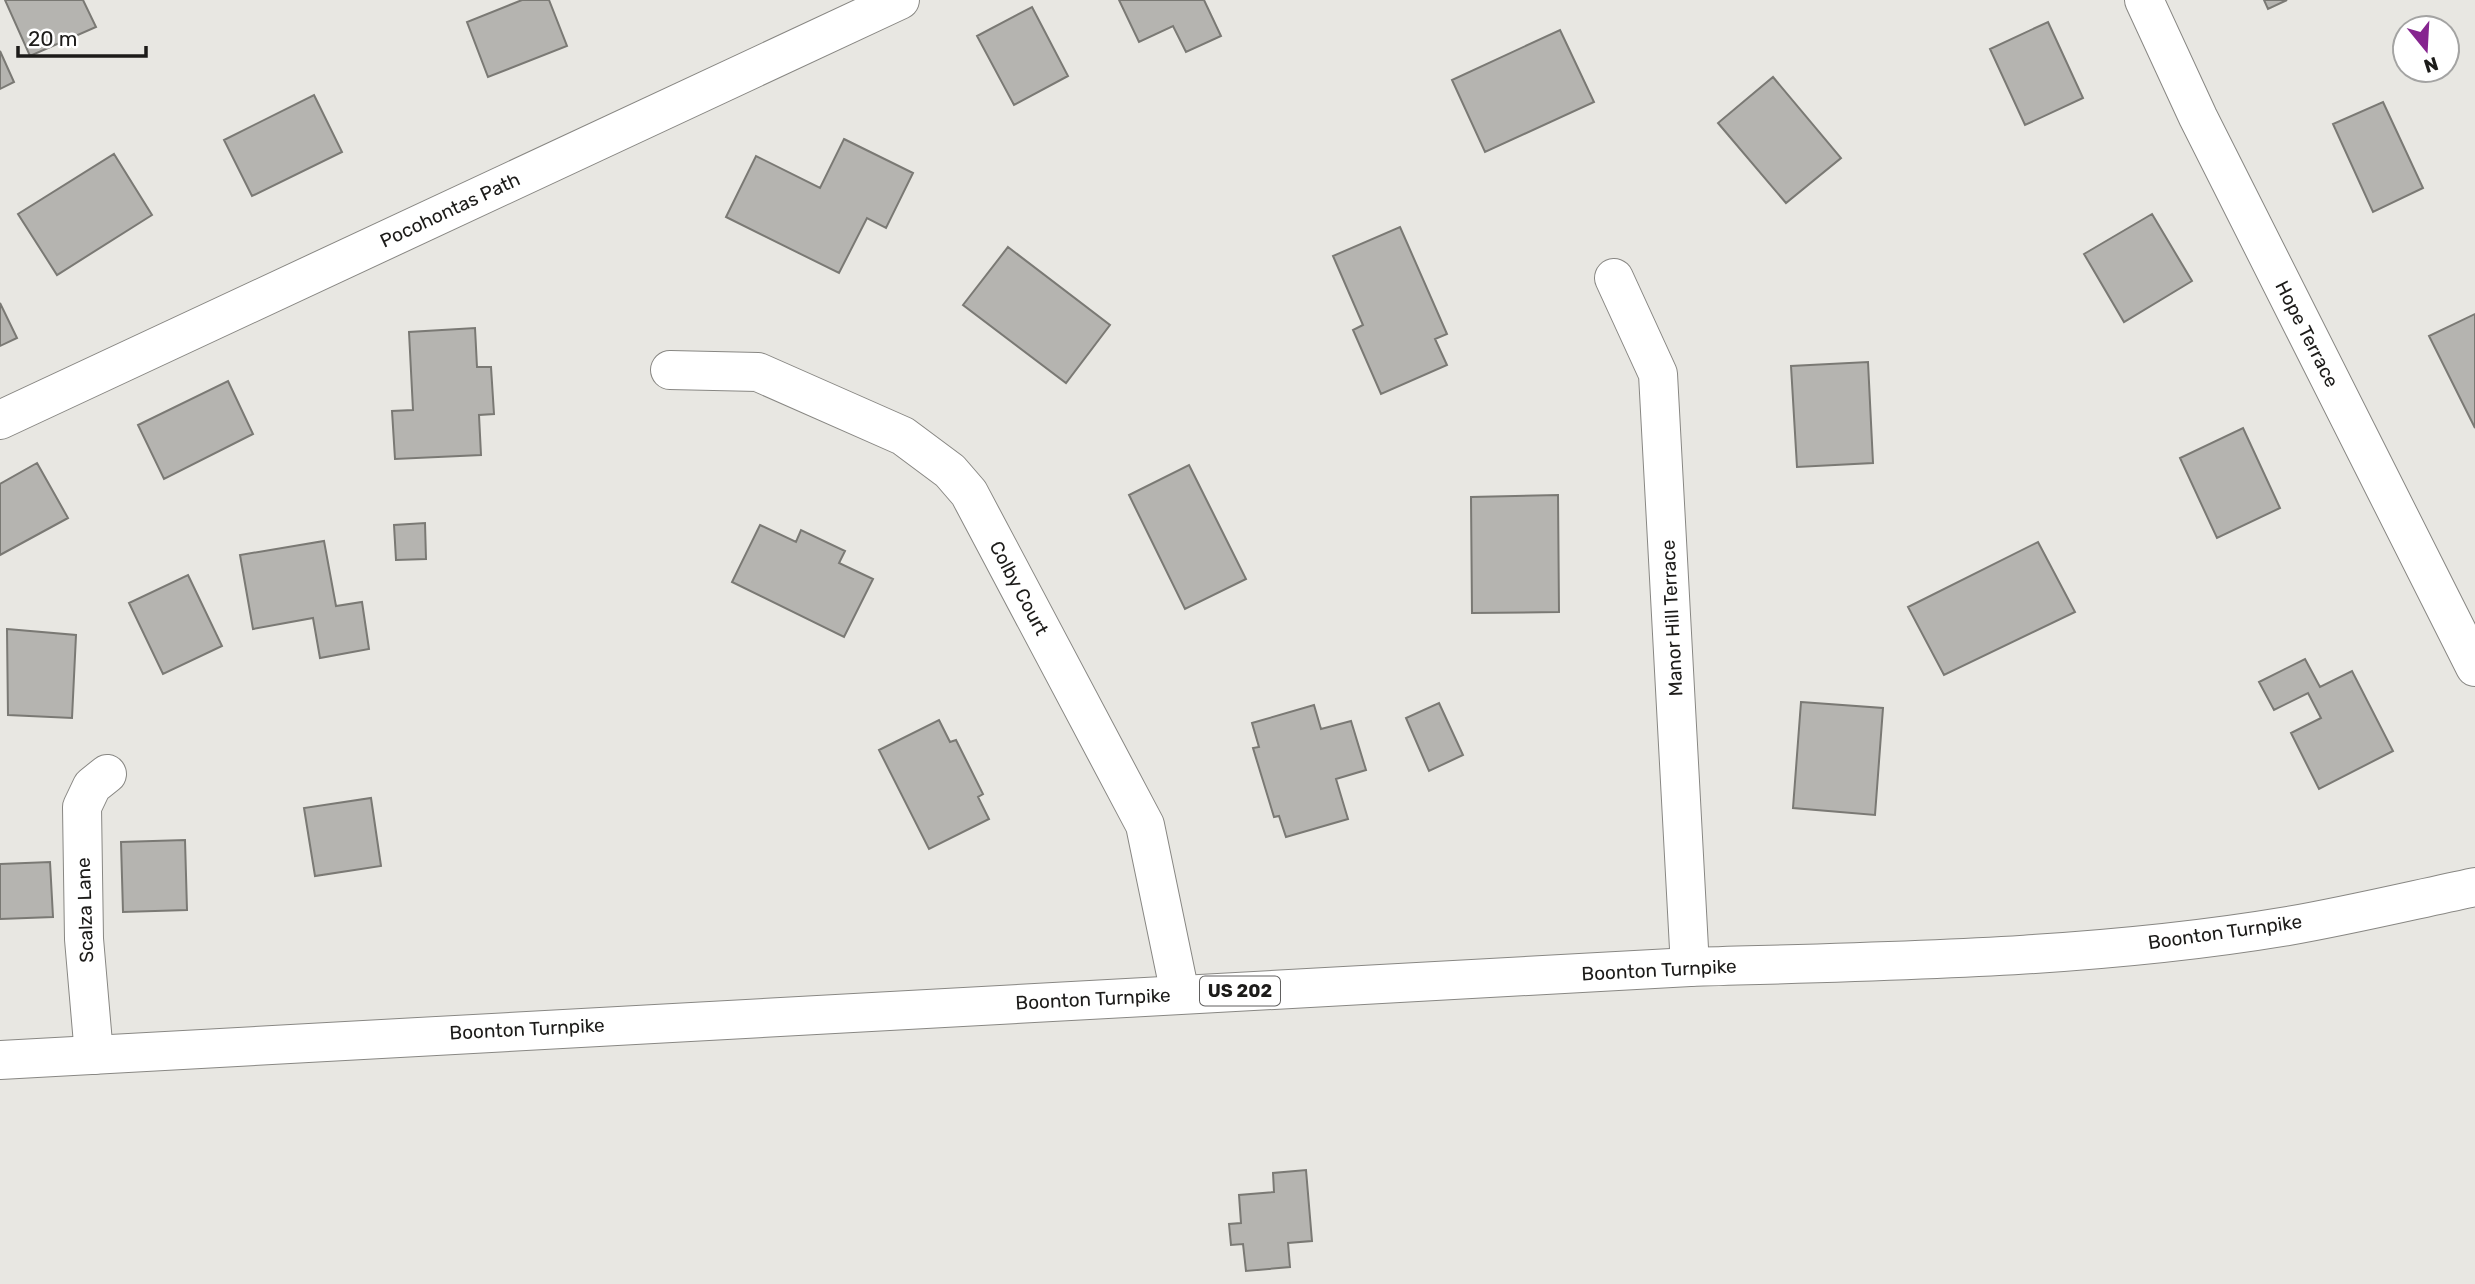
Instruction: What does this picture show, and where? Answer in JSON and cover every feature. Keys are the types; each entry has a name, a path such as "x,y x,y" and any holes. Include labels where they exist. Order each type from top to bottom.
{"street":[{"name":"Pocohontas Path","path":"0,420 900,0"},
{"name":"Hope Terrace","path":"2144,0 2198,117 2475,667"},
{"name":"Manor Hill Terrace","path":"1614,278 1658,374 1690,967"},
{"name":"Colby Court","path":"670,370 758,372 903,436 950,471 969,493 1145,825 1180,994"},
{"name":"Scalza Lane","path":"94,1055 84,939 82,807 92,786 107,774"},
{"name":"Boonton Turnpike","path":"0,1060 1690,967 1968,959 2173,941 2289,926 2475,887"}],"building":[{"path":"5,0 83,0 96,27 30,56"},
{"path":"522,0 549,0 567,46 488,77 467,22"},
{"path":"1119,0 1204,0 1221,36 1186,52 1173,26 1139,42"},
{"path":"2264,0 2287,0 2268,9"},
{"path":"1032,7 1068,76 1014,105 977,36"},
{"path":"2048,22 2083,98 2025,125 1990,49"},
{"path":"1560,30 1594,102 1485,152 1452,80"},
{"path":"0,51 14,82 0,89"},
{"path":"1773,77 1841,158 1786,203 1718,123"},
{"path":"314,95 342,152 252,196 224,140"},
{"path":"2383,102 2423,188 2373,212 2333,124"},
{"path":"844,139 913,173 886,228 867,218 839,273 726,217 756,156 820,188"},
{"path":"114,154 152,215 57,275 18,214"},
{"path":"2152,214 2192,281 2124,322 2084,254"},
{"path":"1400,227 1447,334 1435,339 1447,365 1381,394 1353,330 1363,325 1333,256"},
{"path":"1008,247 1110,325 1066,383 963,305"},
{"path":"0,303 17,338 0,346"},
{"path":"2475,314 2475,428 2429,336"},
{"path":"475,328 477,367 491,367 494,414 479,415 481,455 395,459 392,411 413,410 409,332"},
{"path":"1868,362 1873,463 1797,467 1791,366"},
{"path":"228,381 253,434 164,479 138,425"},
{"path":"2243,428 2280,508 2217,538 2180,458"},
{"path":"37,463 68,518 0,555 0,484"},
{"path":"1189,465 1246,579 1185,609 1129,495"},
{"path":"1558,495 1559,612 1472,613 1471,497"},
{"path":"425,523 426,559 396,560 394,525"},
{"path":"760,525 796,542 801,530 845,551 839,563 873,579 844,637 732,582"},
{"path":"324,541 336,606 362,602 369,649 320,658 313,618 253,629 240,555"},
{"path":"2038,542 2075,612 1944,675 1908,607"},
{"path":"188,575 222,646 163,674 129,603"},
{"path":"7,629 76,635 72,718 8,715"},
{"path":"2305,659 2320,687 2352,671 2393,751 2319,789 2291,733 2321,718 2308,693 2274,710 2259,682"},
{"path":"1801,702 1883,708 1875,815 1793,808"},
{"path":"1439,703 1463,755 1429,771 1406,718"},
{"path":"1314,705 1321,729 1351,721 1366,770 1336,779 1348,819 1286,837 1279,816 1274,817 1253,748 1259,747 1252,723"},
{"path":"939,720 950,742 956,740 983,794 978,797 989,819 929,849 879,750"},
{"path":"371,798 381,866 315,876 304,808"},
{"path":"185,840 187,910 123,912 121,842"},
{"path":"50,862 53,917 0,919 0,864"},
{"path":"1306,1170 1312,1241 1288,1243 1290,1267 1246,1271 1243,1244 1231,1245 1229,1224 1241,1223 1239,1195 1274,1192 1273,1173"}]}
